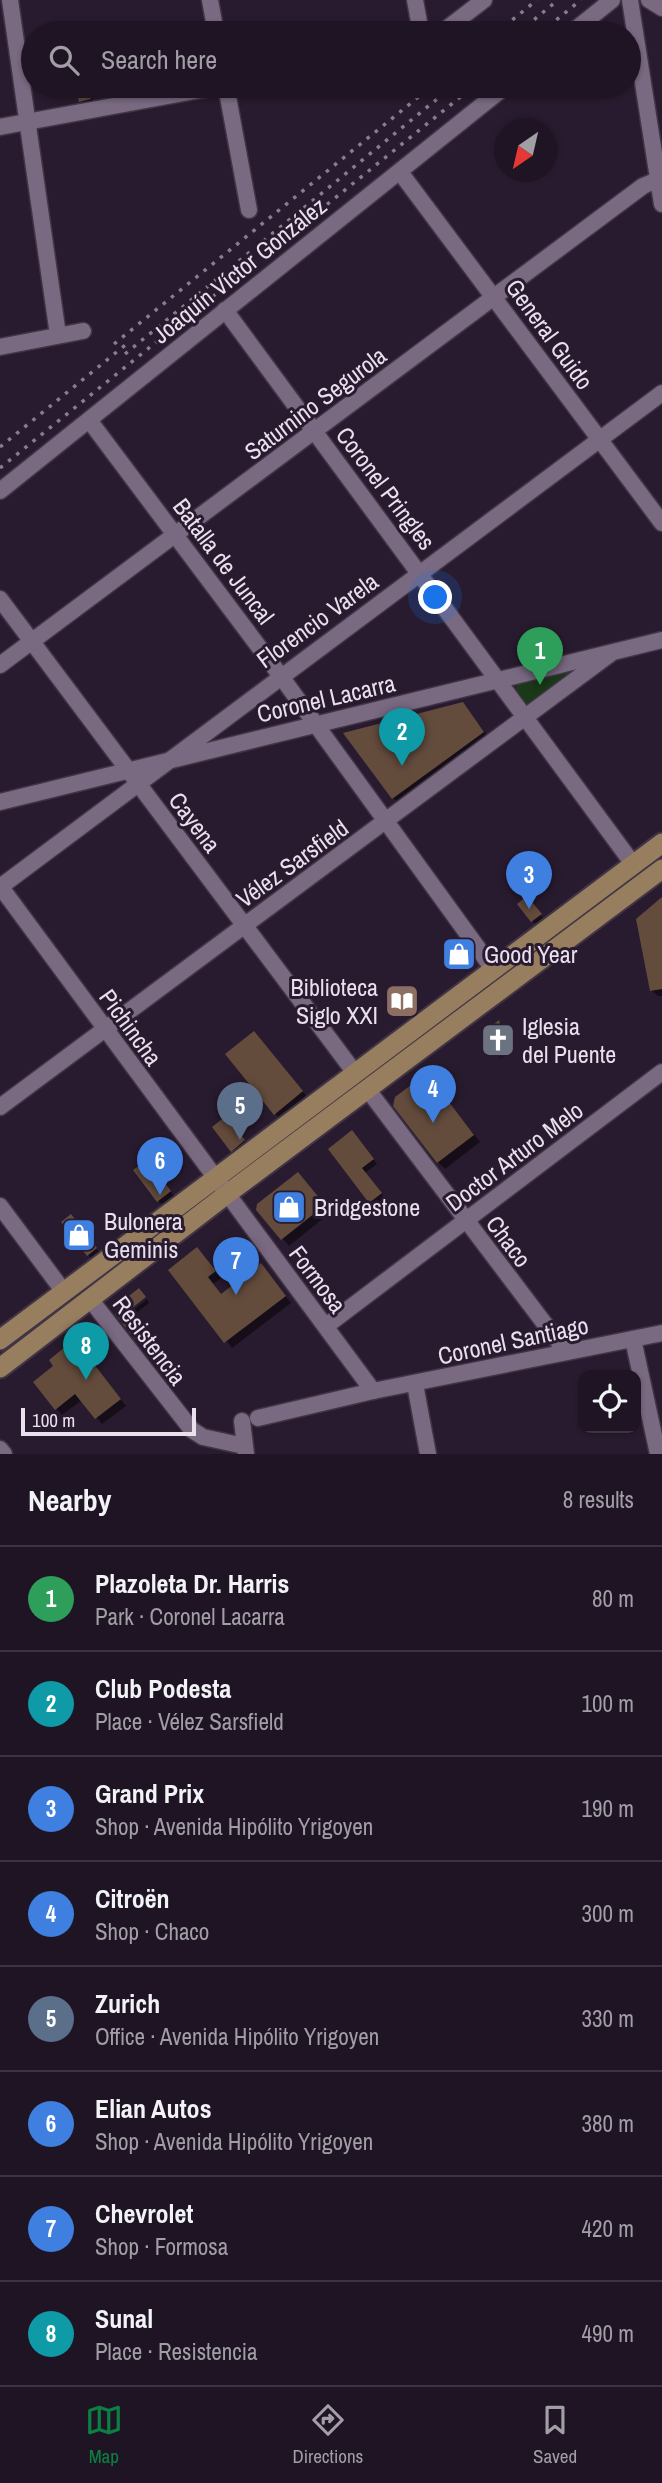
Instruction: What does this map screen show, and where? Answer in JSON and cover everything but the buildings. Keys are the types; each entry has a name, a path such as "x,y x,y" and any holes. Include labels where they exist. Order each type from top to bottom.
{"main road":[{"path":"0,1340 662,843"},
{"path":"0,1368 226,1194 662,869"}],"street":[{"path":"10,0 21,84"},
{"path":"210,0 214,21"},
{"path":"415,0 419,21"},
{"path":"457,21 484,0"},
{"path":"586,21 612,0"},
{"path":"630,0 633,21"},
{"path":"649,0 662,8"},
{"path":"641,73 662,204"},
{"path":"23,98 58,335"},
{"path":"0,127 158,98"},
{"path":"226,98 249,210"},
{"name":"Joaquín Víctor González","path":"0,491 491,98"},
{"name":"General Guido","path":"400,172 662,523"},
{"name":"Saturnino Segurola","path":"0,665 643,186 657,180"},
{"name":"Coronel Pringles","path":"225,310 634,864"},
{"path":"0,347 83,331"},
{"name":"Florencio Varela","path":"0,887 132,776 170,758 662,393"},
{"name":"Batalla de Juncal","path":"89,420 317,724 493,969"},
{"name":"Cayena","path":"0,599 355,1073"},
{"name":"Coronel Lacarra","path":"170,758 662,640"},
{"name":"Vélez Sarsfield","path":"0,1107 610,653"},
{"path":"0,802 132,776"},
{"name":"Pichincha","path":"0,887 226,1194"},
{"name":"Doctor Arturo Melo","path":"326,1326 662,1072"},
{"name":"Chaco","path":"368,1090 566,1352"},
{"name":"Formosa","path":"226,1194 373,1391"},
{"path":"0,1206 64,1292"},
{"name":"Resistencia","path":"90,1299 192,1430 203,1437 245,1450 250,1420"},
{"name":"Coronel Santiago","path":"250,1420 373,1391 662,1334"},
{"path":"633,1339 658,1454"},
{"path":"415,1384 428,1454"},
{"path":"0,1449 4,1454"}],"green space":[{"path":"571,668 575,670 534,707 527,705 516,689 517,681"}],"railway":[{"path":"511,21 537,0"},
{"path":"533,21 558,0"},
{"path":"555,21 581,0"},
{"path":"114,344 417,98"},
{"path":"125,354 438,98"},
{"path":"0,468 459,98"},
{"path":"0,447 129,342"}],"place":[{"name":"Plazoleta Dr. Harris","path":"540,685"},
{"name":"Club Podesta","path":"402,766"},
{"name":"Grand Prix","path":"529,909"},
{"name":"Good Year","path":"459,954"},
{"name":"Biblioteca Siglo XXI","path":"402,1001"},
{"name":"Iglesia del Puente","path":"498,1040"},
{"name":"Citroën","path":"433,1123"},
{"name":"Zurich","path":"240,1140"},
{"name":"Elian Autos","path":"160,1195"},
{"name":"Bridgestone","path":"289,1207"},
{"name":"Bulonera Geminis","path":"79,1235"},
{"name":"Chevrolet","path":"236,1295"},
{"name":"Sunal","path":"86,1380"}]}
